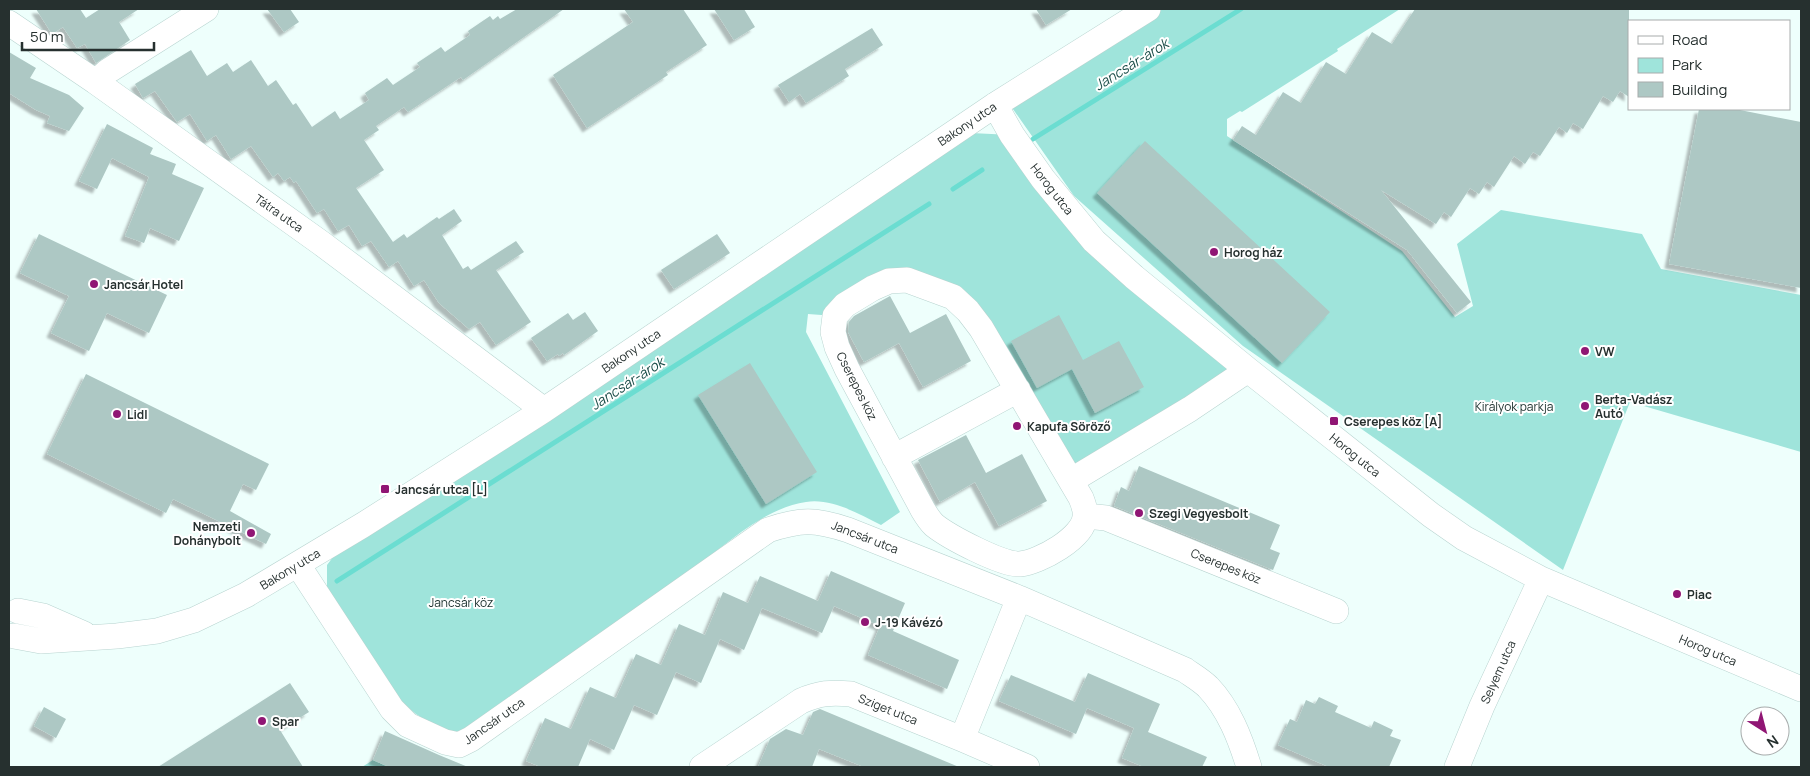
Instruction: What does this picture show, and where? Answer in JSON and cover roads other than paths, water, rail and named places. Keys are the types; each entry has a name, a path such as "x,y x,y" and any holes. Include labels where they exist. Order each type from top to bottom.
{"street":[{"path":"96,82 108,71 206,9"},
{"name":"Bakony utca","path":"11,640 41,641 90,636 117,636 157,631 194,620 246,596 304,574 995,105 1148,9"},
{"name":"Tátra utca","path":"9,23 96,82 321,243 544,410"},
{"name":"Horog utca","path":"995,105 1012,135 1043,179 1094,241 1134,277 1248,370 1431,515 1464,538 1541,579 1801,690"},
{"name":"Cserepes köz","path":"908,280 954,297 981,328 1072,480 1082,498 1086,516 1080,530 1066,543 1038,559 1020,564 1004,562 948,535 932,523 923,510 847,369 837,348 833,332 836,316 845,305 873,288 889,282 908,280"},
{"path":"1072,480 1190,409 1248,370"},
{"path":"894,456 1018,390"},
{"name":"Cserepes köz","path":"1086,516 1106,518 1336,611"},
{"name":"Jancsár utca","path":"304,574 392,709 408,726 444,742 459,745 471,739 768,530 787,523 805,521 825,522 1018,598 1185,670 1207,686 1229,716 1239,737 1249,767"},
{"name":"Selyem utca","path":"1457,767 1482,706 1541,579"},
{"path":"962,739 1018,598"},
{"path":"11,640 19,620 14,603"},
{"name":"Bakony utca","path":"14,603 90,636"},
{"name":"Sziget utca","path":"702,767 801,701 816,694 832,692 851,694 1027,767"}],"waterway":[{"name":"Jancsár-árok","path":"1033,139 1241,9"},
{"name":"Jancsár-árok","path":"953,189 982,170"},
{"name":"Jancsár-árok","path":"337,581 929,204"}],"place":[{"name":"Horog ház","path":"1214,252"},
{"name":"Jancsár Hotel","path":"94,284"},
{"name":"VW","path":"1585,351"},
{"name":"Berta-Vadász Autó","path":"1585,406"},
{"name":"Lidl","path":"117,414"},
{"name":"Cserepes köz [A]","path":"1334,421"},
{"name":"Kapufa Söröző","path":"1017,426"},
{"name":"Jancsár utca [L]","path":"385,489"},
{"name":"Szegi Vegyesbolt","path":"1139,513"},
{"name":"Nemzeti Dohánybolt","path":"251,533"},
{"name":"Piac","path":"1677,594"},
{"name":"J-19 Kávézó","path":"865,622"},
{"name":"Spar","path":"262,721"}],"park label":[{"name":"Királyok parkja","path":"1514,406"},
{"name":"Jancsár köz","path":"461,602"}]}
